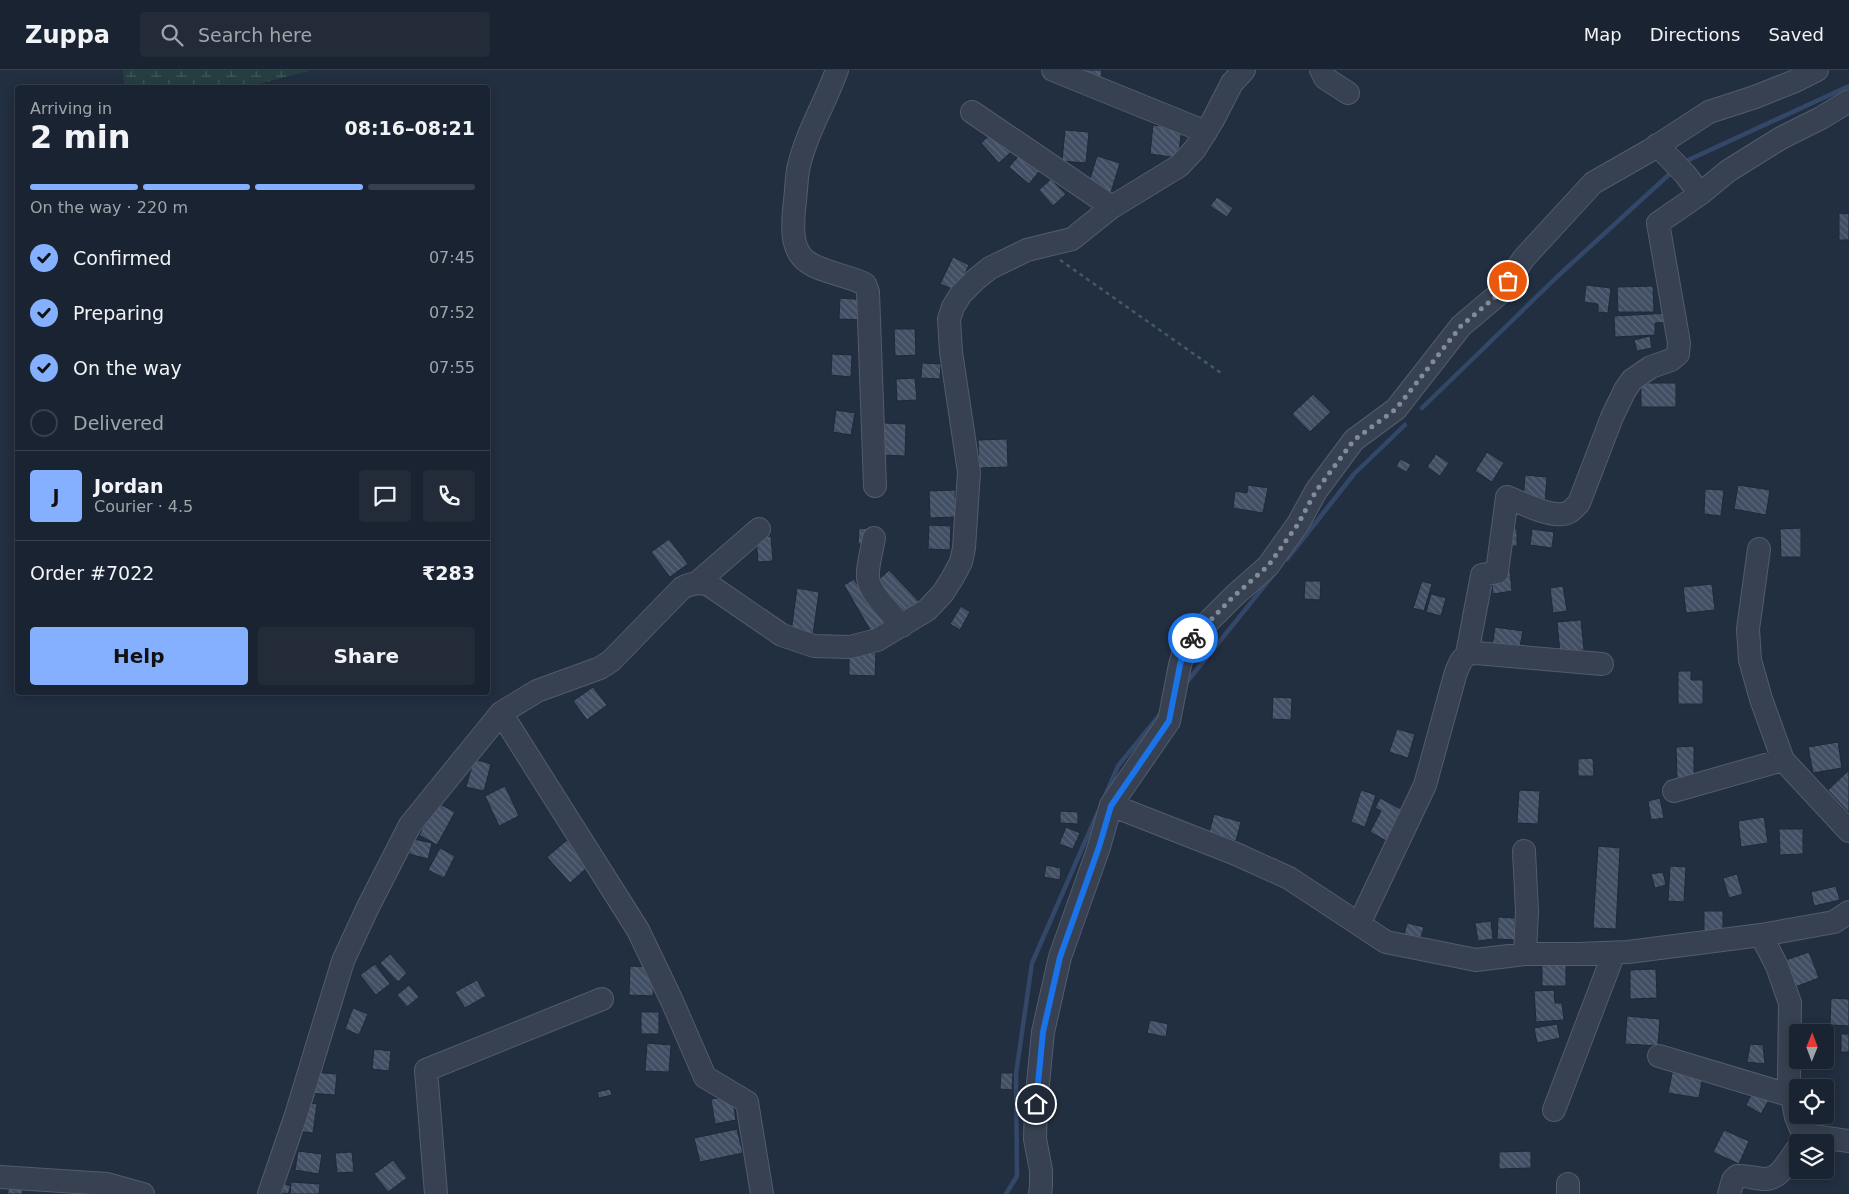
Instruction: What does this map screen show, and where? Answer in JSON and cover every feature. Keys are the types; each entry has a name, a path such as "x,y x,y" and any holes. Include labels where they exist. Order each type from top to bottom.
{"street":[{"path":"837,70 810,134 798,170 793,221 795,243 802,257 812,265 865,284 868,292 875,486"},
{"path":"1053,70 1206,132"},
{"path":"269,1194 296,1115 343,961 368,907 410,825 501,713 537,691 600,668 611,661 682,588 689,584 698,582 709,585 782,635 814,646 850,647 877,640 928,610 943,593 960,562 964,548 968,472 950,352 949,319 953,307 961,294 990,268 1027,250 1072,239 1112,207 1179,166 1195,149 1232,83 1244,70"},
{"path":"1321,70 1325,78 1348,93"},
{"path":"1040,1194 1041,1170 1036,1138 1036,1104 1043,1032 1060,957 1099,847 1111,806 1169,721 1186,644 1234,596 1268,566 1298,524 1316,491 1354,440 1396,409 1461,326 1500,293 1524,258 1593,183 1671,160 1709,112 1755,97 1817,70"},
{"path":"1359,924 1425,785 1456,672 1467,654 1482,575 1497,572 1507,498 1550,513 1563,514 1573,510 1579,503 1612,417 1625,390 1632,380 1651,367 1671,360 1678,354 1679,343 1658,223 1728,172 1773,143 1849,101"},
{"path":"972,112 1112,207"},
{"path":"1671,160 1700,194"},
{"path":"698,582 759,529"},
{"path":"874,538 869,567 869,584 873,592 902,626"},
{"path":"1759,549 1748,629 1750,660 1761,699 1783,760 1849,831"},
{"path":"1467,654 1476,653 1602,664"},
{"path":"501,713 638,930 705,1077 747,1102 762,1194"},
{"path":"1674,791 1783,760"},
{"path":"1111,806 1236,854 1289,878 1386,942 1476,960 1525,954 1614,953 1761,935 1834,922 1849,912"},
{"path":"1524,850 1527,911 1525,954"},
{"path":"1761,935 1777,966 1790,1003 1789,1079"},
{"path":"1554,1110 1614,953"},
{"path":"436,1194 426,1070 602,999"},
{"path":"1659,1056 1789,1095"},
{"path":"1834,1139 1849,1141"},
{"path":"1729,1194 1733,1180 1737,1176 1745,1175 1765,1179 1778,1175 1789,1159"},
{"path":"0,1177 107,1184 143,1194"}],"path":[{"path":"1040,247 1221,373"}],"green space":[{"path":"123,70 312,70 255,85 124,85"}],"building":[{"path":"1078,70 1102,70 1101,77 1077,72"},
{"path":"1153,125 1182,129 1178,158 1150,154"},
{"path":"996,129 1021,143 999,163 981,143"},
{"path":"1065,130 1089,132 1086,163 1062,161"},
{"path":"1022,152 1042,168 1029,184 1009,167"},
{"path":"1097,156 1120,163 1111,192 1088,185"},
{"path":"1051,179 1066,194 1053,206 1039,190"},
{"path":"1217,197 1233,208 1227,217 1210,206"},
{"path":"1839,213 1849,214 1849,240 1839,240"},
{"path":"953,257 969,265 957,291 940,284"},
{"path":"1586,285 1611,288 1608,313 1598,312 1598,304 1584,302"},
{"path":"1653,286 1654,312 1618,312 1617,287"},
{"path":"840,298 867,300 866,320 839,319"},
{"path":"1670,313 1670,322 1655,323 1655,335 1615,337 1614,316"},
{"path":"894,329 915,329 916,355 895,356"},
{"path":"1650,336 1652,348 1637,351 1634,340"},
{"path":"832,354 852,355 851,377 831,375"},
{"path":"922,363 941,364 940,379 921,378"},
{"path":"915,378 917,400 897,401 896,379"},
{"path":"1641,383 1676,383 1676,407 1641,407"},
{"path":"1313,394 1331,412 1310,432 1292,414"},
{"path":"836,410 855,413 851,435 833,432"},
{"path":"884,423 906,424 905,456 883,455"},
{"path":"1007,439 1008,467 979,468 978,440"},
{"path":"1487,452 1504,463 1492,482 1475,471"},
{"path":"1436,454 1449,463 1440,476 1427,467"},
{"path":"1400,459 1411,464 1407,472 1396,467"},
{"path":"1525,475 1547,477 1545,502 1523,501"},
{"path":"1248,485 1268,488 1263,513 1233,508 1235,491 1247,493"},
{"path":"1738,485 1770,490 1766,515 1734,509"},
{"path":"1705,489 1724,490 1721,516 1704,514"},
{"path":"955,490 956,517 930,518 929,491"},
{"path":"929,525 951,526 950,550 928,549"},
{"path":"859,528 868,529 867,544 858,544"},
{"path":"1499,528 1517,529 1517,546 1499,546"},
{"path":"1801,528 1801,557 1781,557 1780,529"},
{"path":"1532,529 1554,532 1552,548 1530,545"},
{"path":"771,536 773,561 758,562 756,537"},
{"path":"669,539 688,564 670,577 651,552"},
{"path":"889,570 925,608 903,612 875,583"},
{"path":"1510,571 1512,591 1493,594 1491,574"},
{"path":"854,579 866,599 894,629 876,640 844,585"},
{"path":"1305,581 1321,581 1320,600 1304,599"},
{"path":"1422,581 1432,584 1424,611 1413,608"},
{"path":"1712,584 1715,610 1686,613 1683,587"},
{"path":"1563,586 1567,611 1553,613 1550,588"},
{"path":"797,588 819,592 813,635 791,632"},
{"path":"1431,594 1446,598 1441,616 1426,612"},
{"path":"961,606 970,612 960,630 950,624"},
{"path":"1581,620 1584,650 1560,653 1557,622"},
{"path":"1495,627 1523,631 1519,652 1492,648"},
{"path":"849,652 876,653 875,676 849,675"},
{"path":"1678,671 1691,671 1691,680 1703,680 1703,704 1678,704"},
{"path":"593,687 607,705 587,720 573,701"},
{"path":"1273,697 1292,698 1291,720 1272,719"},
{"path":"1397,729 1415,734 1408,758 1389,752"},
{"path":"1838,742 1842,768 1813,773 1808,747"},
{"path":"1694,746 1694,777 1677,778 1676,747"},
{"path":"1593,758 1594,776 1578,776 1578,759"},
{"path":"474,759 491,764 484,791 466,787"},
{"path":"1849,772 1849,813 1828,790"},
{"path":"505,786 519,816 499,826 485,796"},
{"path":"1361,790 1376,795 1365,827 1351,822"},
{"path":"1519,790 1540,791 1538,824 1517,823"},
{"path":"1380,798 1408,813 1392,844 1370,832 1381,811 1375,808"},
{"path":"1660,798 1664,818 1651,820 1648,801"},
{"path":"436,802 455,812 437,845 419,835"},
{"path":"1060,811 1078,812 1078,824 1060,823"},
{"path":"1214,814 1241,822 1236,841 1209,833"},
{"path":"1764,817 1768,843 1741,847 1738,821"},
{"path":"1066,827 1080,833 1073,849 1059,844"},
{"path":"1779,829 1803,829 1803,854 1780,855"},
{"path":"413,839 432,843 428,859 409,854"},
{"path":"567,840 590,865 570,883 547,857"},
{"path":"1598,846 1620,848 1616,929 1593,928"},
{"path":"440,848 455,856 444,878 428,870"},
{"path":"1046,865 1061,868 1060,880 1044,877"},
{"path":"1670,866 1686,867 1684,902 1668,901"},
{"path":"1663,872 1666,885 1655,888 1651,874"},
{"path":"1737,874 1743,894 1729,898 1723,878"},
{"path":"1836,886 1840,900 1814,906 1811,892"},
{"path":"1704,911 1723,911 1723,932 1704,932"},
{"path":"1498,917 1515,918 1515,940 1497,939"},
{"path":"1491,921 1493,939 1478,941 1475,923"},
{"path":"1407,923 1424,927 1420,940 1404,935"},
{"path":"1809,952 1819,978 1790,989 1780,962"},
{"path":"390,954 407,973 398,982 380,963"},
{"path":"1542,957 1566,957 1566,986 1542,986"},
{"path":"375,964 390,984 376,995 360,975"},
{"path":"630,966 649,967 654,977 653,996 629,995"},
{"path":"1656,969 1657,998 1630,999 1630,970"},
{"path":"477,980 486,996 465,1008 455,992"},
{"path":"409,985 419,997 407,1007 397,995"},
{"path":"1554,990 1555,1003 1562,1003 1564,1020 1536,1022 1534,991"},
{"path":"1831,998 1849,999 1849,1026 1830,1024"},
{"path":"353,1008 368,1014 359,1035 345,1029"},
{"path":"641,1012 659,1012 659,1034 641,1034"},
{"path":"1627,1016 1660,1019 1658,1046 1625,1044"},
{"path":"1150,1020 1168,1024 1166,1037 1147,1033"},
{"path":"1557,1024 1560,1038 1537,1043 1534,1028"},
{"path":"1841,1034 1849,1034 1849,1052 1841,1052"},
{"path":"647,1043 671,1045 669,1072 645,1071"},
{"path":"1750,1044 1763,1045 1765,1064 1747,1062"},
{"path":"374,1049 391,1051 389,1071 372,1069"},
{"path":"1673,1069 1703,1075 1699,1098 1668,1093"},
{"path":"311,1072 337,1074 335,1095 309,1093"},
{"path":"1001,1073 1013,1073 1012,1090 1000,1089"},
{"path":"610,1089 612,1095 599,1098 597,1092"},
{"path":"1754,1089 1770,1098 1761,1114 1746,1105"},
{"path":"732,1096 736,1120 715,1124 711,1099"},
{"path":"301,1102 317,1104 313,1133 297,1131"},
{"path":"737,1129 743,1153 700,1162 694,1138"},
{"path":"1724,1130 1749,1141 1739,1164 1713,1152"},
{"path":"298,1151 322,1154 319,1174 295,1170"},
{"path":"1531,1151 1531,1168 1499,1169 1499,1152"},
{"path":"352,1152 354,1172 337,1173 335,1153"},
{"path":"393,1160 407,1178 388,1192 374,1174"},
{"path":"280,1182 291,1186 288,1194 277,1192"},
{"path":"291,1182 320,1184 319,1194 290,1194"},
{"path":"9,1187 23,1190 22,1194 7,1194"}],"waterway":[{"path":"1684,162 1849,86"},
{"path":"1422,408 1559,275 1674,170"},
{"path":"1287,559 1354,474 1405,425"},
{"path":"1186,683 1274,574"},
{"path":"1105,796 1118,766 1162,712"},
{"path":"1006,1194 1017,1176 1016,1074 1032,963 1098,812"}],"way so far":[{"path":"1193,638 1234,596 1268,566 1298,524 1331,468 1354,440 1396,409 1461,326 1500,293 1508,281"}],"route":[{"path":"1036,1104 1043,1032 1060,957 1099,847 1111,806 1169,721 1186,644 1193,638"}]}
